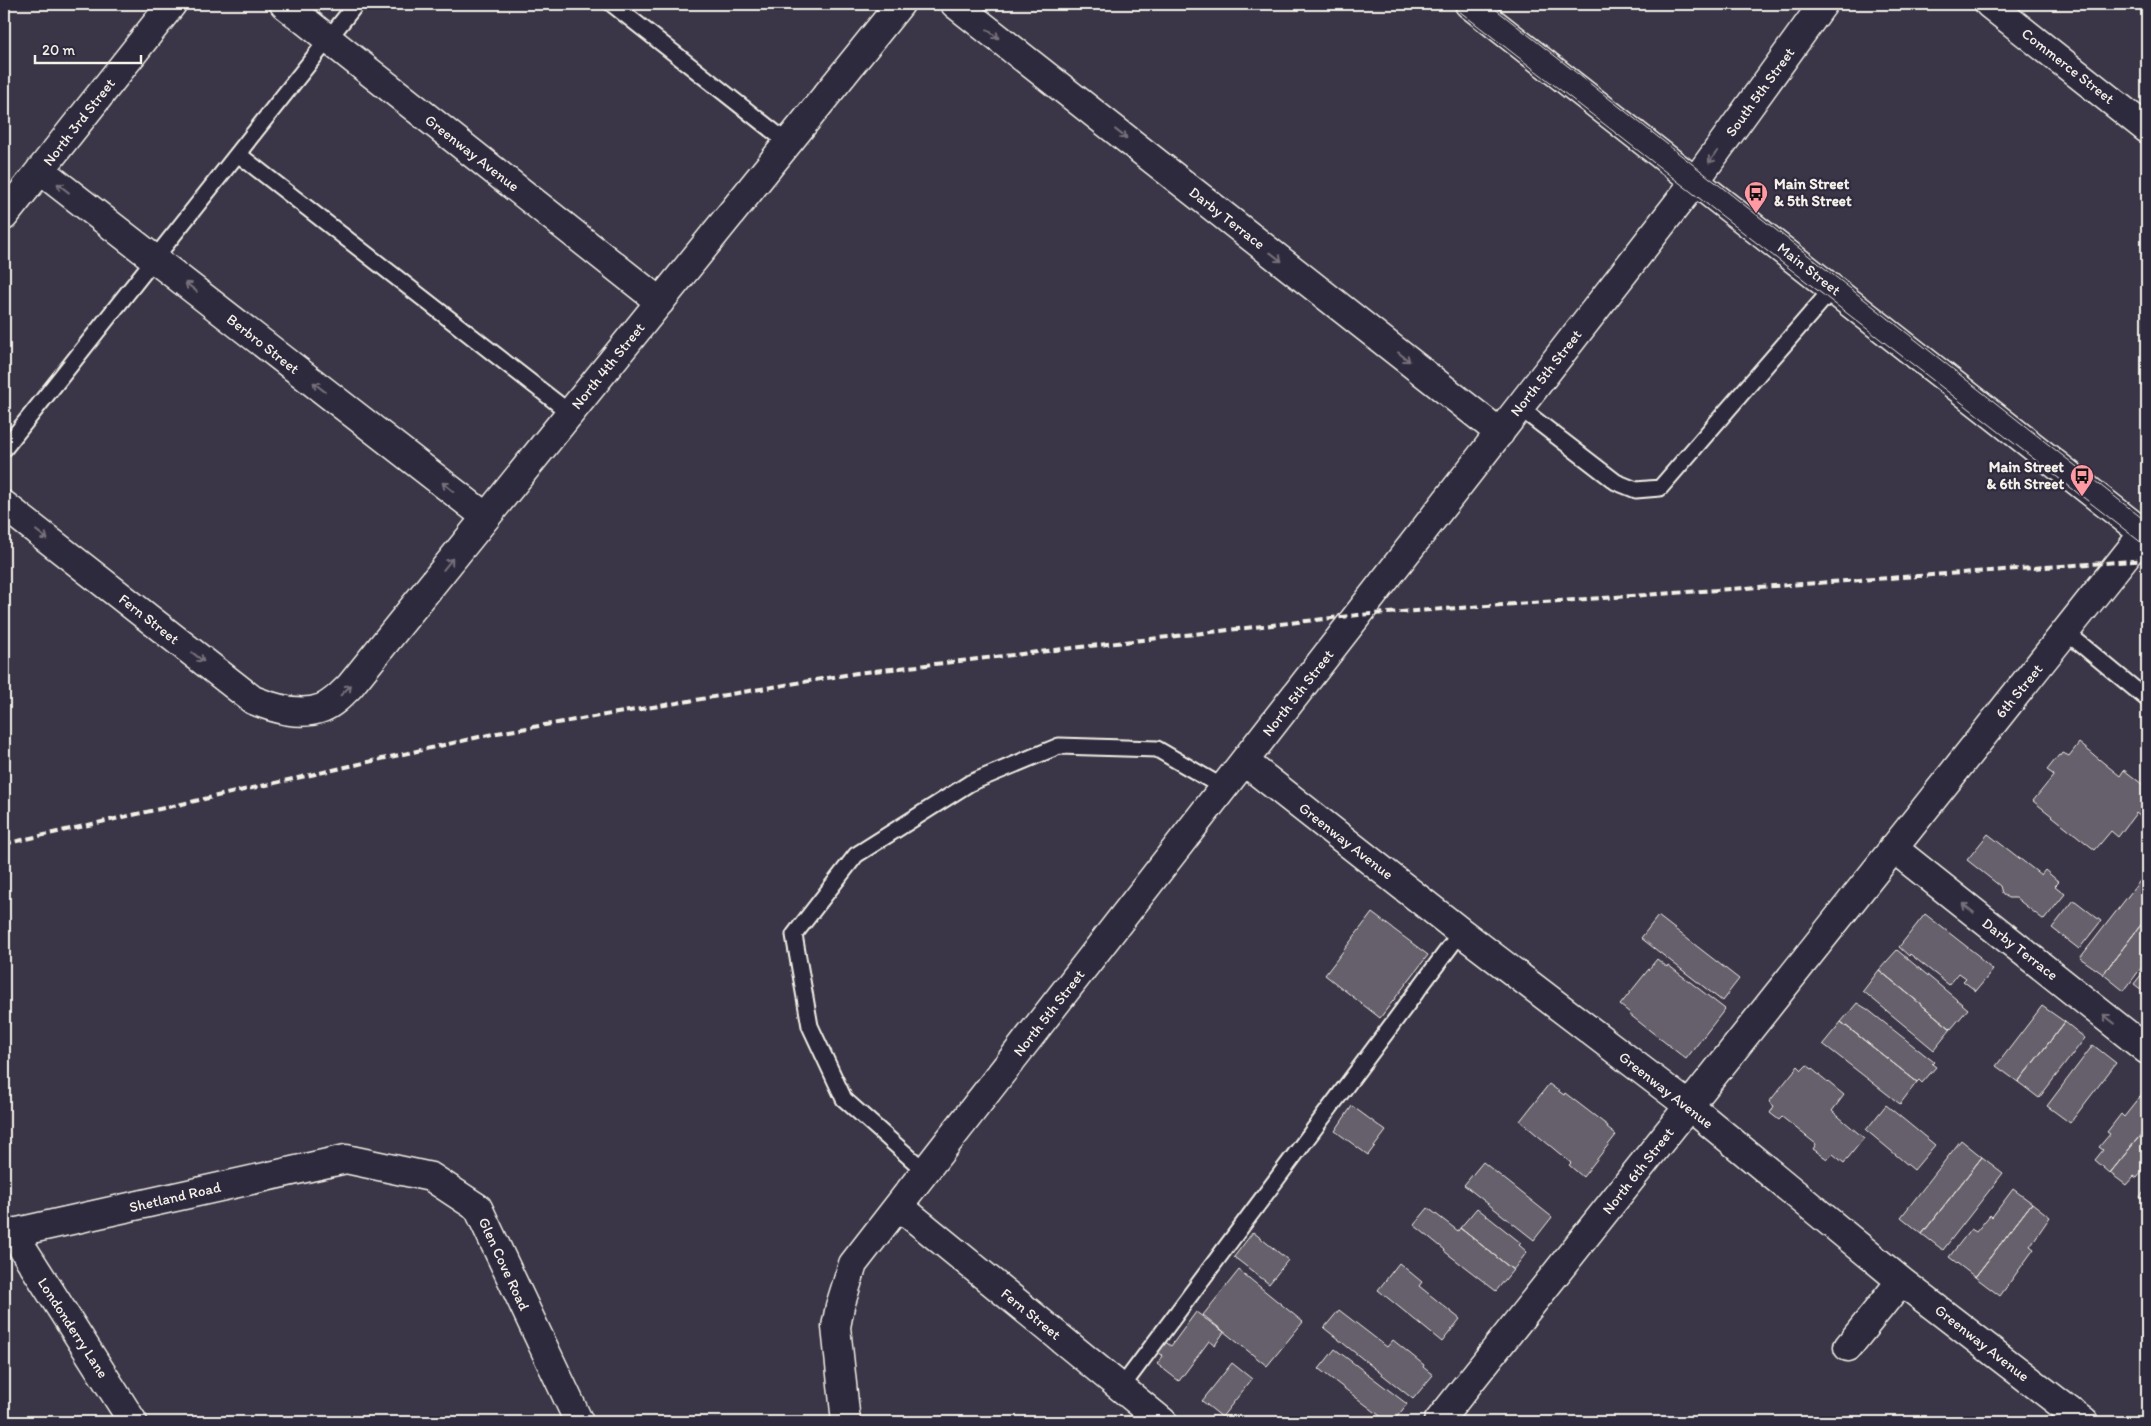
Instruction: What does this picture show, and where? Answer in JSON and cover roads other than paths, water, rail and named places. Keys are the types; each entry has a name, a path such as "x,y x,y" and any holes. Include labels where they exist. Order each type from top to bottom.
{"street":[{"name":"North 3rd Street","path":"4,216 172,4"},
{"name":"Greenway Avenue","path":"284,4 660,302"},
{"name":"Darby Terrace","path":"955,4 1500,433"},
{"name":"Main Street","path":"1469,4 2146,533"},
{"name":"South 5th Street","path":"1696,180 1823,4"},
{"name":"Commerce Street","path":"1989,4 2147,129"},
{"name":"North 4th Street","path":"304,711 322,708 337,699 350,686 788,143 891,7"},
{"name":"Berbro Street","path":"40,170 486,517"},
{"name":"North 5th Street","path":"846,1422 836,1327 840,1306 854,1264 1696,180"},
{"name":"Fern Street","path":"4,505 253,700 270,707 304,711"},
{"name":"6th Street","path":"1893,848 2146,533"},
{"name":"Greenway Avenue","path":"1245,762 1461,932 1689,1106 1901,1281 2084,1422"},
{"name":"Darby Terrace","path":"1893,848 2147,1050"},
{"name":"North 6th Street","path":"1438,1422 1893,848"},
{"name":"Shetland Road","path":"8,1234 346,1159"},
{"name":"Glen Cove Road","path":"346,1159 432,1176 478,1208 579,1422"},
{"name":"Fern Street","path":"899,1206 1163,1422"},
{"name":"Londonderry Lane","path":"8,1234 133,1422"},
{"path":"1848,1347 1901,1281"}],"lane":[{"path":"4,449 356,4"},
{"path":"612,4 788,143"},
{"path":"238,154 570,413"},
{"path":"1520,408 1616,482 1636,490 1660,488 1833,288"},
{"path":"2066,632 2147,699"},
{"path":"926,1172 844,1099 810,1026 794,935 799,928 856,855 970,783 1058,746 1157,749 1224,788"},
{"path":"1121,1388 1461,932"}],"tram line":[{"path":"1450,4 2147,547"},
{"path":"1489,4 2147,522"}],"railway":[{"path":"4,844 497,733 857,673 1358,615 2147,560"}],"place":[{"name":"Main Street & 5th Street","path":"1756,214"},
{"name":"Main Street & 6th Street","path":"2082,497"}]}
